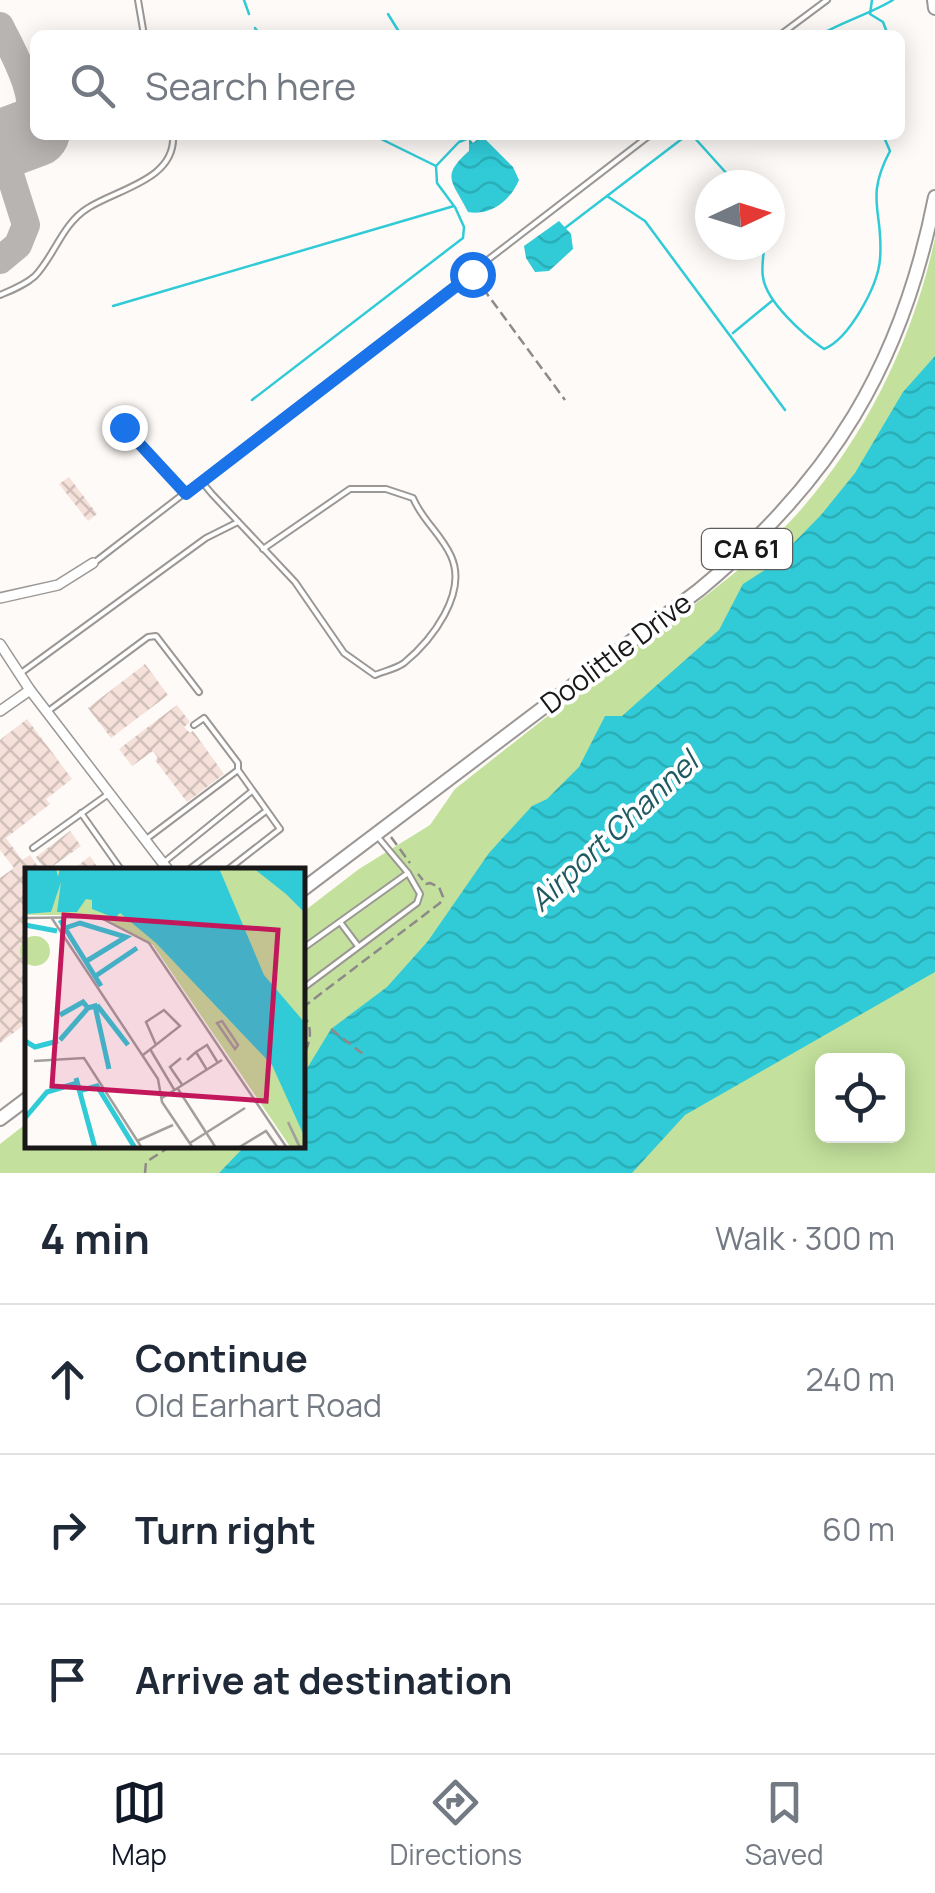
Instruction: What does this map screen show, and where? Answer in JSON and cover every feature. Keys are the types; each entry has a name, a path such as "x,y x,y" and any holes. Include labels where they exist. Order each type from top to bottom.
{"main road":[{"path":"934,0 935,8"},
{"name":"Doolittle Drive","path":"305,888 699,590 790,505 841,438 885,362 917,276 935,197"},
{"path":"0,1119 25,1100"}],"street":[{"path":"0,598 58,585 93,563"},
{"path":"0,644 30,690 166,867"},
{"path":"0,712 30,690"}],"lane":[{"path":"138,0 142,30"},
{"path":"787,30 827,0"},
{"path":"0,294 36,274 70,223 89,207 150,177 164,164 173,140"},
{"path":"93,563 644,140"},
{"path":"114,435 124,427 186,494"},
{"path":"202,482 238,522 295,582 344,652 375,675 402,665 439,626 456,582 453,558 419,514 413,498 386,490 350,488 264,549"},
{"path":"19,675 206,538 238,522"},
{"path":"48,712 148,636 156,636 199,692"},
{"path":"194,725 204,718 280,829 229,868"},
{"path":"146,840 238,770"},
{"path":"166,867 252,791"},
{"path":"33,848 110,793"},
{"path":"190,868 266,810"},
{"path":"82,813 121,868"},
{"path":"305,987 417,903 420,894 408,873 376,835"},
{"path":"305,947 408,873"},
{"path":"340,922 359,947"}],"path":[{"path":"472,274 565,400"},
{"path":"305,1017 310,1038 305,1049"},
{"path":"331,1029 362,1054"},
{"path":"144,1173 146,1162 168,1148"}],"green space":[{"path":"935,238 935,1173 0,1173 0,1144 25,1125 25,1148 305,1148 305,910 359,869 430,825 455,789 771,541 801,510 853,440 911,321"}],"water":[{"path":"469,140 486,140 513,167 519,180 499,205 476,213 468,212 452,179 454,167 469,151"},
{"path":"559,221 571,234 573,249 549,271 535,272 524,246"},
{"name":"Airport Channel","path":"935,356 935,972 685,1115 632,1173 219,1173 243,1148 305,1148 305,1072 331,1029 387,987 428,941 489,853 532,806 547,799 579,767 605,716 622,716 719,630 743,584 771,566 855,473 903,392"}],"building":[{"path":"69,477 97,514 88,521 59,484"},
{"path":"145,664 168,695 111,738 88,708"},
{"path":"177,705 190,722 184,727 190,733 193,731 224,774 187,802 155,760 158,758 153,751 132,766 119,749"},
{"path":"27,719 72,779 46,799 50,804 6,838 22,860 30,855 39,868 25,868 25,1024 0,1043 0,878 14,868 0,850 0,740"},
{"path":"70,831 81,846 50,868 44,868 36,857"},
{"path":"90,856 98,868 75,868"}],"waterway":[{"path":"244,0 249,14"},
{"path":"872,0 870,14 883,22 886,30"},
{"path":"830,30 893,0"},
{"path":"388,14 398,30"},
{"path":"383,140 436,166 464,140"},
{"path":"565,228 680,140"},
{"path":"696,140 724,170"},
{"path":"763,260 766,287 787,317 824,349 843,335 861,310 878,270 881,243 876,194 890,151 885,140"},
{"path":"113,306 454,206 437,183 436,166"},
{"path":"607,196 645,221 785,410"},
{"path":"252,400 463,238 464,227 455,207"},
{"path":"733,333 773,300"}],"taxiway":[{"path":"0,26 25,80 30,102"},
{"path":"24,136 30,124"},
{"path":"0,157 6,162 26,225 18,245 0,260"}],"runway":[{"path":"0,145 30,134"}],"route":[{"path":"124,427 186,494 472,274"}]}
